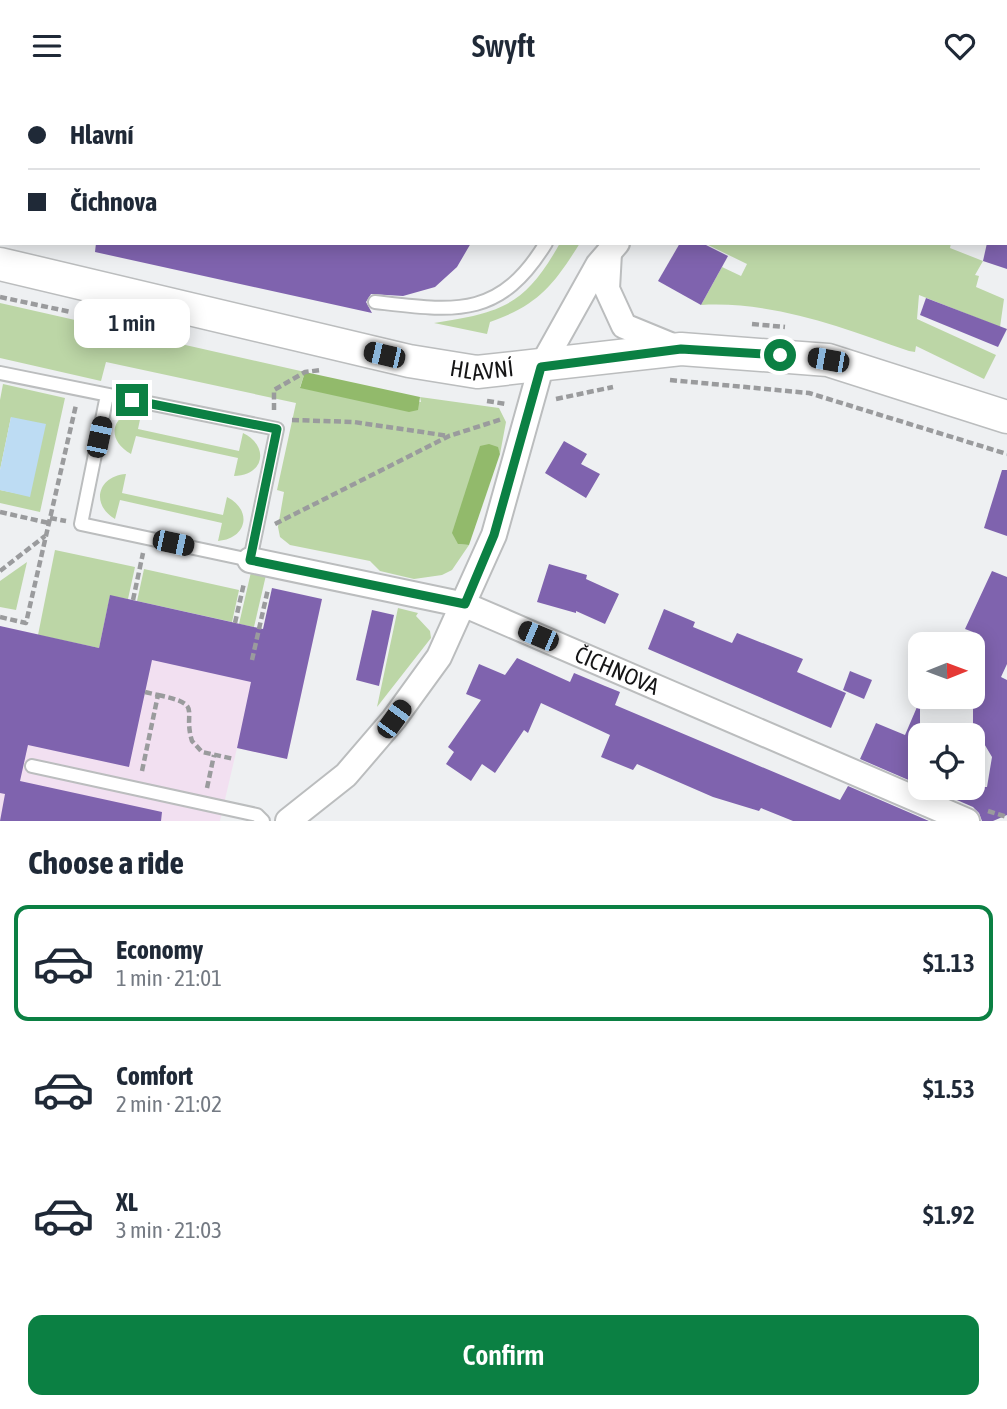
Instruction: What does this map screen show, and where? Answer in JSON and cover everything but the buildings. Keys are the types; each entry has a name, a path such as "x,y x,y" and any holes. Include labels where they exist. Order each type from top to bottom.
{"street":[{"path":"613,248 607,289 624,327 681,349"},
{"path":"288,821 346,775 394,719 439,657 494,535 541,367 598,265 613,248"},
{"name":"HLAVNÍ","path":"0,264 410,361 477,372 541,367 681,349 828,360 1007,417"},
{"name":"ČICHNOVA","path":"250,560 465,604 967,821"}],"lane":[{"path":"375,302 439,310 490,302 526,273 545,245"},
{"path":"0,373 277,429 250,560 81,524 107,395"},
{"path":"32,766 257,815 263,821"}],"path":[{"path":"747,324 796,329"},
{"path":"329,369 304,372 274,390 272,398 277,429 292,420 354,422 449,436"},
{"path":"0,617 26,623 79,390"},
{"path":"274,524 449,436 510,416"},
{"path":"0,512 49,523"},
{"path":"0,571 46,535"},
{"path":"133,600 140,568"},
{"path":"235,623 244,586"},
{"path":"253,660 267,595"},
{"path":"145,692 181,700 187,705 192,717 192,741 202,752 234,759"},
{"path":"138,789 158,695"},
{"path":"203,804 214,755"}],"shaded area":[{"path":"110,595 249,658 322,599 287,759 237,748 220,821 0,821 0,626 99,648"}],"green space":[{"path":"559,245 579,245 543,292 521,309 490,322 487,334 434,323 477,315 509,303 535,281"},
{"path":"708,245 951,245 950,248 983,261 975,275 979,276 976,287 1004,299 1000,327 919,295 917,319 996,355 984,379 916,346 915,352 909,351 807,317 755,307 701,305 722,267 741,276 747,264"},
{"path":"0,303 305,372 300,387 421,402 420,397 499,408 506,422 500,454 497,447 458,544 469,545 452,570 442,575 414,579 380,571 370,561 290,545 280,537 278,527 284,492 277,490 296,403 106,362 101,381 0,358"},
{"path":"305,372 420,397 418,410 409,412 300,388"},
{"path":"3,384 65,398 40,512 0,503 0,490 30,496 11,417 0,470 0,400"},
{"path":"142,410 138,429 239,451 243,433 252,439 260,452 257,466 244,475 234,476 238,458 136,436 131,454 117,441 115,427 124,416"},
{"path":"489,444 498,447 500,454 469,545 458,544 452,533 480,446"},
{"path":"126,474 122,493 223,515 227,497 241,509 243,523 240,530 228,539 218,541 222,523 120,500 115,519 102,506 101,492 109,480"},
{"path":"55,550 135,567 128,599 110,596 99,648 38,635"},
{"path":"27,562 16,610 0,607 0,581"},
{"path":"144,569 239,590 232,622 137,601"},
{"path":"251,572 266,575 254,627 239,624"},
{"path":"398,608 418,613 416,616 430,631 431,638 377,707"}],"water":[{"path":"11,417 46,424 30,497 0,490 0,470"}],"route":[{"path":"132,400 277,429 250,560 465,604 494,535 541,367 681,349 780,355"}]}
